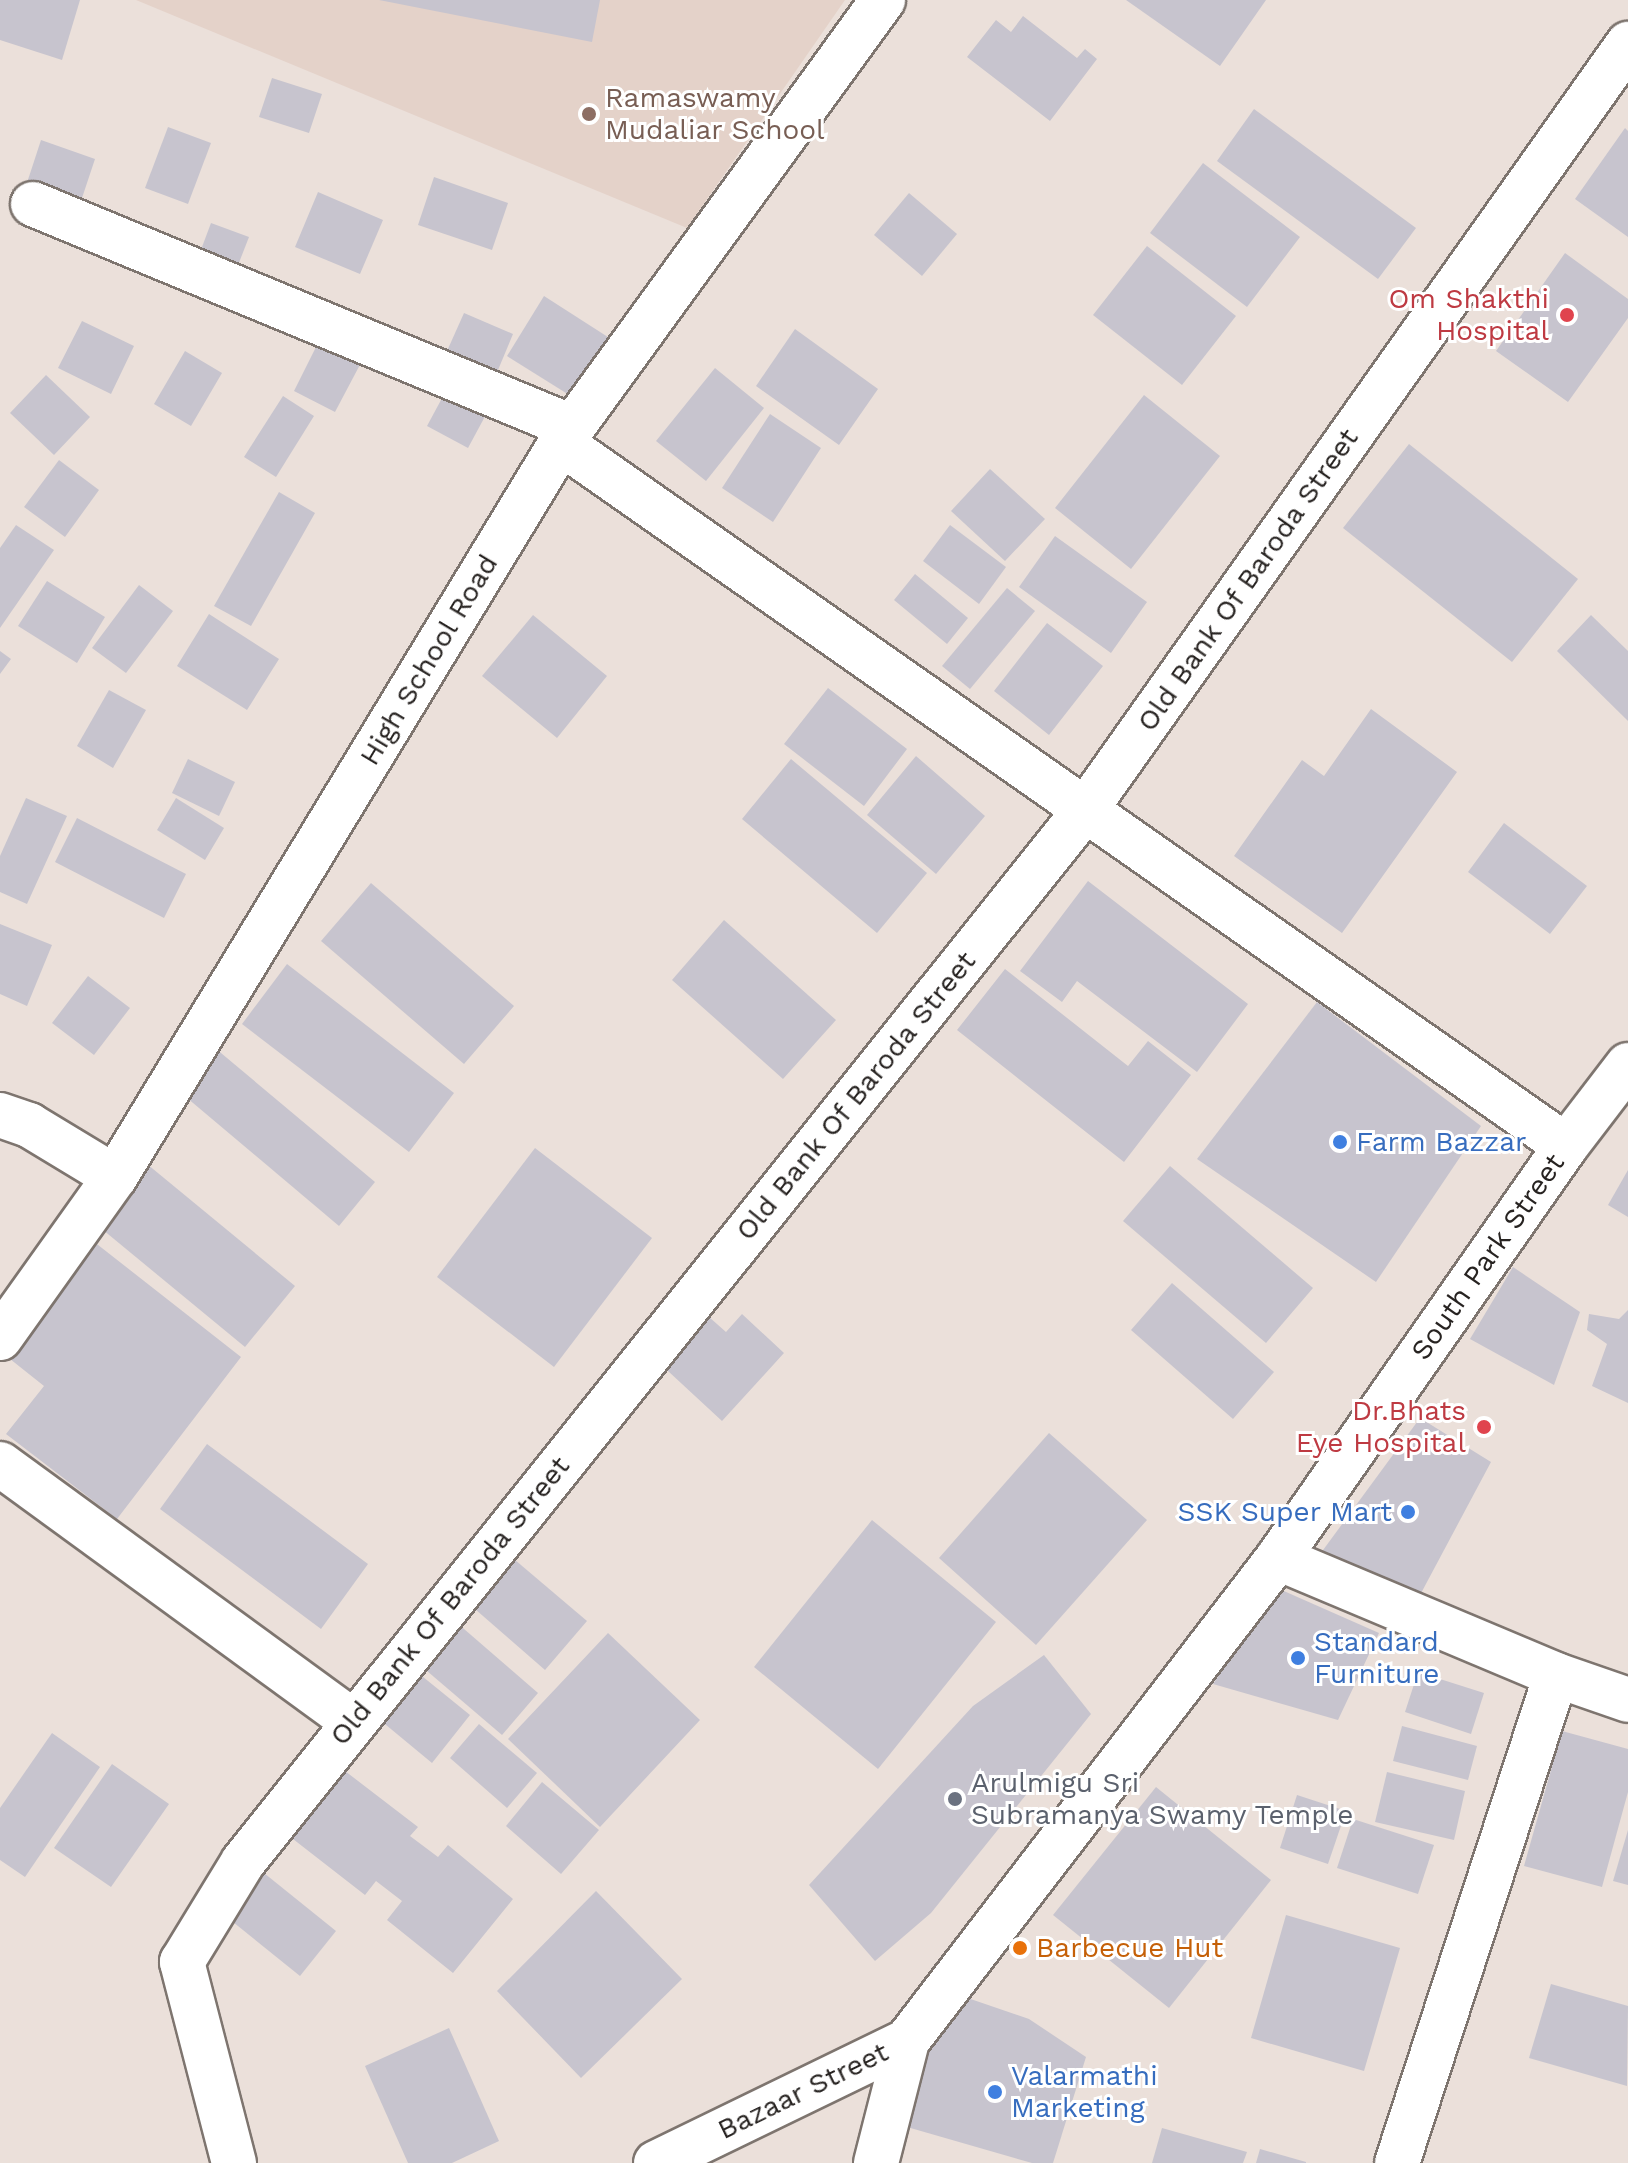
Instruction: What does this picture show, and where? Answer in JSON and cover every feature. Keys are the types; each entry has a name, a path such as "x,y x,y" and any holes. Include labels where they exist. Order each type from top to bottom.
{"street":[{"name":"High School Road","path":"0,1338 115,1177 566,435 883,0"},
{"name":"Old Bank Of Baroda Street","path":"234,2163 182,1962 243,1862 1086,809 1628,44"},
{"path":"33,204 566,435 1086,809 1566,1146"},
{"name":"South Park Street","path":"876,2163 907,2041 1278,1558 1566,1146 1628,1065"},
{"path":"0,1115 29,1125 115,1177"},
{"path":"0,1464 353,1721"},
{"path":"1278,1558 1556,1675 1628,1700"},
{"path":"1397,2163 1556,1675"},
{"name":"Bazaar Street","path":"656,2163 907,2041"}],"shaded area":[{"name":"Ramaswamy Mudaliar School","path":"136,0 845,0 687,228"}],"building":[{"path":"0,0 80,0 62,60 0,40"},
{"path":"379,0 600,0 592,42"},
{"path":"1126,0 1266,0 1220,66"},
{"path":"1023,16 1077,58 1085,49 1097,59 1050,121 967,57 996,20 1011,32"},
{"path":"272,78 322,94 309,133 259,117"},
{"path":"1254,109 1416,228 1378,279 1217,161"},
{"path":"168,127 211,143 188,204 145,188"},
{"path":"1625,128 1628,131 1628,237 1575,199"},
{"path":"41,140 95,159 78,210 24,192"},
{"path":"1203,163 1300,237 1247,307 1150,233"},
{"path":"434,177 508,203 492,250 418,225"},
{"path":"318,192 383,220 360,274 295,247"},
{"path":"909,193 957,234 922,276 874,235"},
{"path":"211,223 249,237 233,278 196,263"},
{"path":"1147,246 1236,316 1182,385 1093,315"},
{"path":"1565,253 1628,299 1628,318 1568,402 1496,351"},
{"path":"544,296 611,339 574,398 507,356"},
{"path":"464,313 513,334 493,382 443,360"},
{"path":"82,321 134,346 111,394 58,368"},
{"path":"795,329 878,389 839,445 756,386"},
{"path":"321,337 363,359 335,412 294,391"},
{"path":"185,351 222,373 191,426 154,404"},
{"path":"715,368 764,408 706,481 656,441"},
{"path":"46,375 90,417 54,455 10,413"},
{"path":"448,387 489,409 468,448 427,426"},
{"path":"1144,395 1220,456 1131,569 1055,508"},
{"path":"283,396 314,416 276,477 244,457"},
{"path":"770,414 821,448 773,522 722,488"},
{"path":"1409,444 1578,579 1512,662 1343,528"},
{"path":"59,460 99,490 65,537 24,507"},
{"path":"990,469 1045,519 1005,561 951,511"},
{"path":"279,492 315,513 251,626 214,606"},
{"path":"16,525 54,550 0,628 0,548"},
{"path":"950,525 1006,567 979,604 923,561"},
{"path":"1055,536 1147,602 1111,653 1019,587"},
{"path":"915,574 968,618 947,644 894,600"},
{"path":"47,581 105,617 77,663 18,626"},
{"path":"139,585 173,611 126,673 92,648"},
{"path":"1007,588 1035,611 970,689 942,666"},
{"path":"209,614 279,659 247,710 177,666"},
{"path":"533,615 607,676 557,738 482,676"},
{"path":"1591,615 1628,651 1628,721 1557,651"},
{"path":"1047,623 1103,666 1049,735 994,691"},
{"path":"0,651 11,659 0,674"},
{"path":"828,688 907,749 864,806 784,744"},
{"path":"109,690 146,710 113,768 77,746"},
{"path":"1371,709 1457,772 1342,933 1234,856 1302,760 1324,776"},
{"path":"916,756 985,816 936,874 867,815"},
{"path":"188,759 235,782 219,816 172,793"},
{"path":"791,759 927,873 877,933 742,819"},
{"path":"26,798 67,816 27,904 0,892 0,856"},
{"path":"176,798 224,828 205,860 157,830"},
{"path":"77,818 186,874 164,918 55,862"},
{"path":"1504,823 1587,886 1550,934 1468,872"},
{"path":"1088,881 1248,1004 1197,1072 1077,981 1062,1002 1020,971"},
{"path":"371,883 514,1006 464,1064 321,941"},
{"path":"724,920 836,1020 783,1079 672,980"},
{"path":"0,924 52,945 27,1006 0,994"},
{"path":"287,964 454,1093 409,1152 242,1024"},
{"path":"1005,969 1128,1066 1148,1041 1191,1075 1124,1162 957,1030"},
{"path":"88,976 130,1008 94,1055 52,1023"},
{"name":"Farm Bazzar","path":"1317,1002 1481,1126 1376,1282 1197,1159"},
{"path":"215,1048 375,1182 339,1226 180,1092"},
{"path":"535,1148 652,1238 554,1367 437,1277"},
{"path":"147,1164 295,1286 245,1347 97,1225"},
{"path":"1170,1166 1313,1288 1266,1343 1123,1221"},
{"path":"1628,1170 1628,1217 1608,1205"},
{"path":"93,1241 241,1357 117,1519 6,1434 44,1386 5,1355"},
{"path":"1513,1267 1580,1312 1554,1385 1470,1339"},
{"path":"1172,1283 1274,1372 1233,1419 1131,1330"},
{"path":"700,1309 726,1332 742,1314 784,1353 722,1421 655,1359"},
{"path":"1628,1310 1628,1403 1592,1386 1607,1344 1587,1330 1589,1314 1619,1319"},
{"name":"SSK Super Mart","path":"1420,1418 1491,1462 1419,1597 1315,1561"},
{"path":"1049,1433 1147,1520 1036,1645 939,1558"},
{"path":"207,1444 368,1564 321,1629 160,1509"},
{"path":"872,1520 996,1622 878,1769 754,1667"},
{"path":"501,1548 587,1621 545,1670 460,1596"},
{"name":"Standard Furniture","path":"1277,1588 1379,1633 1338,1720 1213,1684"},
{"path":"449,1616 538,1693 502,1735 413,1659"},
{"path":"608,1633 700,1720 600,1827 508,1739"},
{"name":"Arulmigu Sri Subramanya Swamy Temple","path":"1044,1655 1091,1714 931,1913 875,1961 809,1885 973,1706"},
{"path":"412,1668 470,1715 432,1763 374,1715"},
{"path":"1418,1672 1484,1693 1471,1734 1405,1712"},
{"path":"479,1724 537,1773 507,1808 450,1758"},
{"path":"1402,1726 1477,1746 1468,1780 1393,1761"},
{"path":"1562,1731 1628,1749 1628,1792 1602,1887 1524,1866"},
{"path":"52,1733 100,1767 25,1877 0,1860 0,1808"},
{"path":"112,1764 169,1804 111,1887 54,1848"},
{"path":"345,1771 418,1827 410,1836 438,1857 448,1845 513,1899 453,1973 387,1920 402,1901 376,1881 365,1895 293,1839"},
{"path":"1387,1772 1465,1791 1454,1840 1375,1822"},
{"path":"542,1782 599,1830 561,1874 506,1826"},
{"path":"1156,1787 1271,1880 1169,2008 1053,1915"},
{"path":"1297,1795 1346,1811 1328,1864 1280,1848"},
{"path":"1353,1819 1434,1845 1418,1894 1337,1868"},
{"path":"1628,1830 1628,1885 1613,1881"},
{"path":"259,1869 336,1931 300,1976 223,1914"},
{"path":"596,1891 682,1979 581,2078 497,1991"},
{"path":"1286,1915 1400,1948 1364,2071 1251,2038"},
{"path":"1551,1984 1628,2006 1627,2086 1529,2058"},
{"name":"Valarmathi Marketing","path":"956,1994 1029,2019 1086,2057 1053,2163 1032,2163 907,2127 933,2021"},
{"path":"449,2028 499,2141 452,2163 408,2163 365,2066"},
{"path":"1162,2128 1247,2152 1243,2163 1152,2163"},
{"path":"1260,2149 1306,2162 1306,2163 1256,2163"}],"place":[{"name":"Ramaswamy Mudaliar School","path":"589,114"},
{"name":"Om Shakthi Hospital","path":"1567,315"},
{"name":"Farm Bazzar","path":"1340,1142"},
{"name":"Dr.Bhats Eye Hospital","path":"1484,1427"},
{"name":"SSK Super Mart","path":"1408,1512"},
{"name":"Standard Furniture","path":"1298,1658"},
{"name":"Arulmigu Sri Subramanya Swamy Temple","path":"955,1799"},
{"name":"Barbecue Hut","path":"1020,1948"},
{"name":"Valarmathi Marketing","path":"995,2092"}]}
